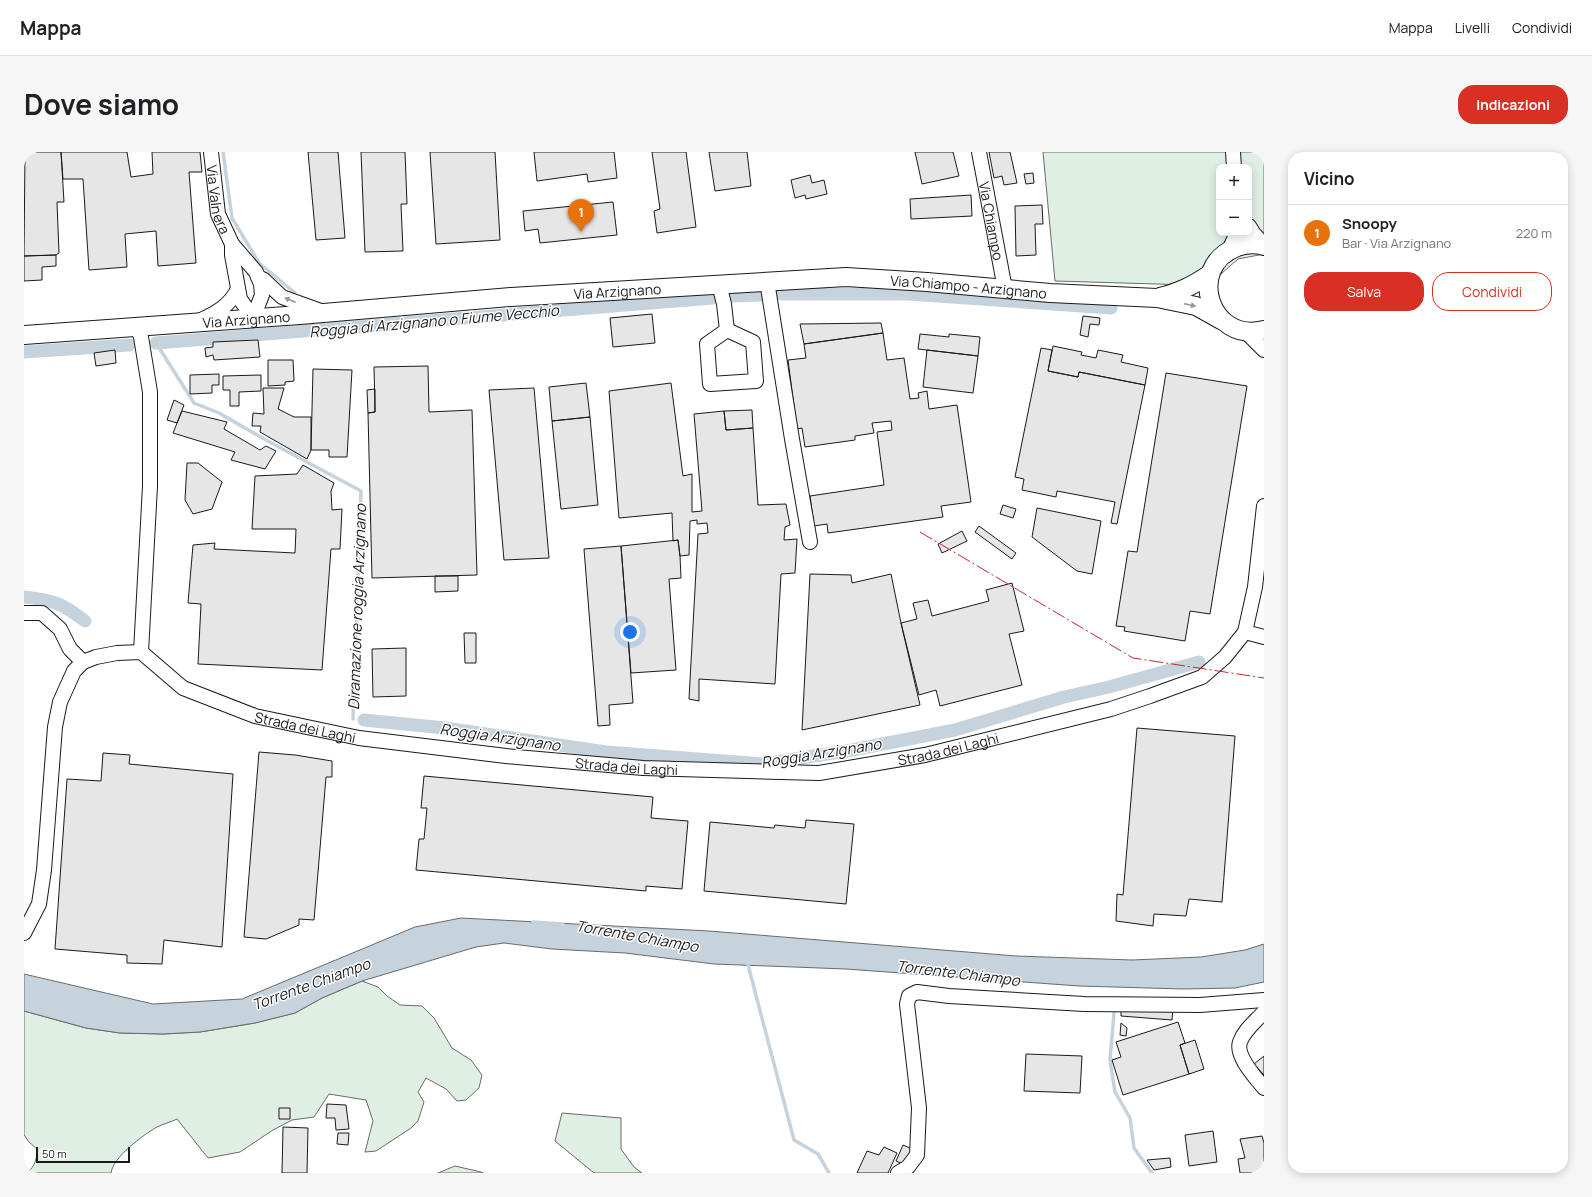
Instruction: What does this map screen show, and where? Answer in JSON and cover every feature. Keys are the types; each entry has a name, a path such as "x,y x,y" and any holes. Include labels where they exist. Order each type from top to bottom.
{"main road":[{"path":"1221,320 1214,310 1209,298 1208,286 1210,274 1217,260 1229,250 1244,244 1264,245"},
{"path":"1157,298 1180,292 1210,274"},
{"name":"Via Chiampo - Arzignano","path":"774,280 846,277 927,282 1050,293 1157,298"},
{"name":"Via Arzignano","path":"24,335 327,313 511,297 774,280"},
{"path":"1157,298 1196,306 1232,328 1246,332 1264,330"}],"street":[{"name":"Via Valnera","path":"211,152 218,214 232,244 240,299 253,318"},
{"name":"Via Chiampo","path":"979,152 1006,289"},
{"path":"1233,152 1234,164"},
{"path":"1252,231 1264,245"},
{"path":"1229,250 1236,236"},
{"name":"Via Valnera","path":"232,244 247,259 256,272 261,284 262,295 253,318"},
{"name":"Via Valnera","path":"258,277 264,280 282,297 327,313"},
{"path":"774,280 792,438 810,542"},
{"path":"719,284 728,330"},
{"path":"193,322 214,314 224,308 233,298 238,289"},
{"path":"24,933 39,904 44,870 55,727 60,702 74,671 83,662 96,657 117,653 141,652 150,486 150,392 141,337 137,326"},
{"path":"728,330 753,342 756,380 710,384 708,344 728,330"},
{"path":"1246,332 1264,350"},
{"name":"Strada dei Laghi","path":"141,652 183,688 255,716 360,738 506,756 643,768 819,773 925,755 1111,708 1150,696 1202,677 1225,658 1245,632 1255,587 1264,506"},
{"path":"24,613 42,613 60,628 70,649 83,662"},
{"path":"1245,632 1264,637"},
{"path":"898,1173 908,1167 917,1155 919,1108 907,1004 909,996 918,992 948,996 1084,1004 1200,1005 1264,1000"},
{"path":"1264,1012 1250,1027 1240,1042 1241,1056 1264,1088"}],"green space":[{"path":"1043,152 1264,152 1264,254 1238,259 1213,281 1191,285 1055,281"},
{"path":"362,981 378,987 387,996 400,1005 422,1006 434,1018 452,1048 471,1060 482,1075 479,1088 466,1100 457,1101 446,1089 426,1078 418,1092 424,1102 418,1121 411,1128 376,1151 365,1152 373,1121 366,1100 329,1094 314,1117 292,1120 273,1130 240,1152 208,1158 177,1119 157,1127 144,1135 117,1160 111,1173 27,1173 35,1162 37,1149 24,1135 24,1011 86,1028 120,1033 163,1034 200,1032 255,1023 295,1013 322,998"},
{"path":"562,1113 621,1118 621,1149 634,1167 642,1173 594,1173 555,1141"},
{"path":"455,1166 481,1172 483,1173 438,1173"}],"water":[{"path":"461,918 709,931 1016,956 1132,960 1201,957 1245,950 1264,944 1264,982 1235,988 1183,989 1079,986 846,969 714,964 625,953 552,949 504,943 476,947 362,981 322,998 295,1013 255,1023 200,1032 163,1034 120,1033 86,1028 24,1011 24,974 153,1004 242,999 415,927"}],"building":[{"path":"25,152 61,152 64,202 57,202 59,253 56,255 24,256"},
{"path":"61,152 127,152 131,177 153,174 152,152 200,152 202,172 189,172 196,263 158,266 156,231 125,234 127,267 89,270 83,179 63,179"},
{"path":"308,152 338,152 345,238 316,240"},
{"path":"361,152 405,152 407,204 401,204 403,251 365,252"},
{"path":"430,152 495,152 500,240 436,244"},
{"path":"534,152 614,152 617,178 588,182 587,174 537,181"},
{"path":"652,152 686,152 696,227 657,233 654,211 660,209"},
{"path":"709,152 747,152 751,186 715,191"},
{"path":"915,152 953,152 959,176 922,184"},
{"path":"989,152 1010,152 1017,183 1004,185 1002,176 994,178"},
{"path":"1033,173 1034,183 1026,184 1024,174"},
{"path":"810,175 812,183 824,180 827,194 806,199 805,195 795,198 791,180"},
{"path":"971,195 972,216 911,219 910,199"},
{"path":"613,202 617,235 540,243 538,229 525,231 523,211"},
{"path":"1042,205 1043,224 1035,224 1036,255 1016,256 1015,206"},
{"path":"56,255 56,266 42,267 42,280 24,281 24,256"},
{"path":"652,314 655,343 613,347 610,318"},
{"path":"1083,316 1100,318 1099,325 1090,324 1088,337 1080,335"},
{"path":"881,323 883,333 804,344 800,324"},
{"path":"883,333 887,360 904,358 910,399 919,398 918,393 927,391 929,409 957,405 971,502 941,506 943,517 828,533 827,524 814,526 810,496 884,485 877,432 892,430 891,421 872,423 874,433 855,436 855,440 805,447 802,428 797,429 788,360 806,358 804,344"},
{"path":"920,334 949,337 949,334 980,337 978,356 918,349"},
{"path":"258,340 260,357 214,360 213,355 206,357 205,348 213,347 213,342"},
{"path":"1053,346 1082,352 1081,355 1096,358 1098,350 1123,355 1121,362 1148,368 1145,385 1079,372 1078,377 1048,371"},
{"path":"1041,348 1052,350 1048,371 1078,377 1079,372 1145,385 1117,524 1111,523 1115,502 1057,491 1056,497 1022,490 1024,479 1015,477"},
{"path":"115,350 116,363 96,366 94,353"},
{"path":"927,350 978,356 973,393 923,387"},
{"path":"268,360 293,360 294,381 285,382 285,385 268,386"},
{"path":"428,366 429,412 472,410 477,575 372,578 368,413 375,412 374,367"},
{"path":"313,369 352,370 347,457 329,457 329,450 311,450"},
{"path":"1166,373 1247,386 1210,614 1190,611 1185,641 1124,631 1125,627 1116,626 1128,551 1137,552"},
{"path":"219,374 219,385 212,385 212,393 190,394 190,375"},
{"path":"261,375 261,391 239,392 239,406 230,406 230,390 223,390 223,376"},
{"path":"586,383 590,417 552,421 549,387"},
{"path":"671,383 683,476 692,474 692,512 702,511 694,414 724,411 726,430 753,428 758,505 786,504 790,525 785,527 784,540 797,539 795,573 781,574 775,684 699,679 699,701 689,699 698,534 708,533 707,523 697,524 697,520 690,521 689,555 680,556 678,540 673,541 672,513 619,518 609,391"},
{"path":"263,388 284,388 278,409 294,417 311,417 311,450 307,459 260,432 261,426 252,426 253,413 264,414"},
{"path":"534,388 549,558 504,560 489,390"},
{"path":"375,389 375,412 368,413 367,390"},
{"path":"174,400 184,405 177,423 167,420"},
{"path":"752,410 753,428 726,430 724,411"},
{"path":"182,411 227,422 224,429 260,450 266,446 276,451 265,469 231,460 235,452 173,433"},
{"path":"590,417 598,505 561,509 552,421"},
{"path":"187,463 198,463 222,482 212,509 193,514 185,500"},
{"path":"303,465 334,483 331,491 332,510 342,509 340,549 331,549 322,670 198,664 201,604 188,603 193,545 215,543 214,549 295,553 296,529 252,529 255,476 297,474"},
{"path":"1003,505 1016,509 1013,518 1000,514"},
{"path":"1037,508 1101,521 1092,574 1077,571 1032,537"},
{"path":"979,526 1016,553 1012,559 975,532"},
{"path":"962,531 967,541 942,553 938,544"},
{"path":"678,540 681,578 669,579 676,670 631,673 621,546"},
{"path":"621,546 633,703 609,705 610,725 598,726 584,549"},
{"path":"810,574 851,575 852,583 891,574 920,705 802,730"},
{"path":"435,576 458,576 458,591 435,592"},
{"path":"1012,583 1024,631 1009,634 1022,685 940,706 936,690 919,695 901,623 917,619 913,603 928,600 932,616 989,601 986,590"},
{"path":"464,633 476,633 476,663 465,663"},
{"path":"406,648 406,696 373,697 372,649"},
{"path":"1137,728 1235,736 1222,902 1189,899 1186,916 1154,914 1153,926 1116,921 1117,894 1123,895"},
{"path":"259,752 295,755 332,761 332,777 326,777 314,920 299,919 299,925 266,939 244,937"},
{"path":"103,753 130,755 129,764 233,774 222,947 164,940 162,964 127,963 127,955 55,949 67,779 101,781"},
{"path":"424,776 653,797 651,818 688,821 682,889 646,886 646,891 416,870 419,839 424,839 427,808 421,808"},
{"path":"806,820 854,824 846,904 704,891 710,822 774,828 775,825 805,828"},
{"path":"1121,1007 1173,1008 1172,1020 1121,1016"},
{"path":"1178,1022 1185,1043 1180,1045 1189,1074 1123,1095 1112,1060 1121,1057 1116,1042"},
{"path":"1121,1023 1127,1028 1126,1036 1120,1035"},
{"path":"1195,1040 1204,1069 1189,1074 1180,1045"},
{"path":"1026,1054 1082,1056 1080,1093 1024,1091"},
{"path":"1264,1056 1264,1075 1254,1064"},
{"path":"327,1104 346,1105 349,1129 336,1130 335,1118 326,1118"},
{"path":"279,1108 290,1108 290,1119 279,1119"},
{"path":"283,1127 308,1128 307,1173 282,1173"},
{"path":"1213,1131 1217,1162 1189,1166 1185,1135"},
{"path":"338,1133 349,1133 348,1145 337,1144"},
{"path":"1262,1136 1264,1143 1264,1173 1240,1173 1238,1159 1245,1158 1240,1139"},
{"path":"903,1145 912,1149 905,1165 896,1161"},
{"path":"884,1147 897,1153 888,1173 857,1173 867,1151 879,1155"},
{"path":"1170,1158 1171,1167 1154,1170 1147,1160"}],"waterway":[{"path":"223,152 232,218 259,263 295,293"},
{"name":"Roggia di Arzignano o Fiume Vecchio","path":"782,294 908,294 1111,308"},
{"name":"Roggia di Arzignano o Fiume Vecchio","path":"732,296 762,295"},
{"name":"Roggia di Arzignano o Fiume Vecchio","path":"156,343 713,298"},
{"name":"Diramazione roggia Arzignano","path":"156,343 194,403 219,413 361,491 353,719"},
{"name":"Roggia di Arzignano o Fiume Vecchio","path":"24,352 129,345"},
{"name":"Roggia Arzignano","path":"24,597 43,599 57,603 85,621"},
{"name":"Roggia Arzignano","path":"364,720 445,728 606,752 764,764 852,750 955,730 1064,697 1109,687 1199,662"},
{"name":"Torrente Chiampo","path":"533,922 563,924"},
{"path":"747,961 794,1140 818,1154 829,1173"},
{"path":"1114,1013 1110,1060 1115,1092 1130,1118 1134,1148 1152,1173"}],"power":[{"path":"920,532 1133,658 1264,678"}],"place":[{"name":"Snoopy","path":"581,232"}]}
